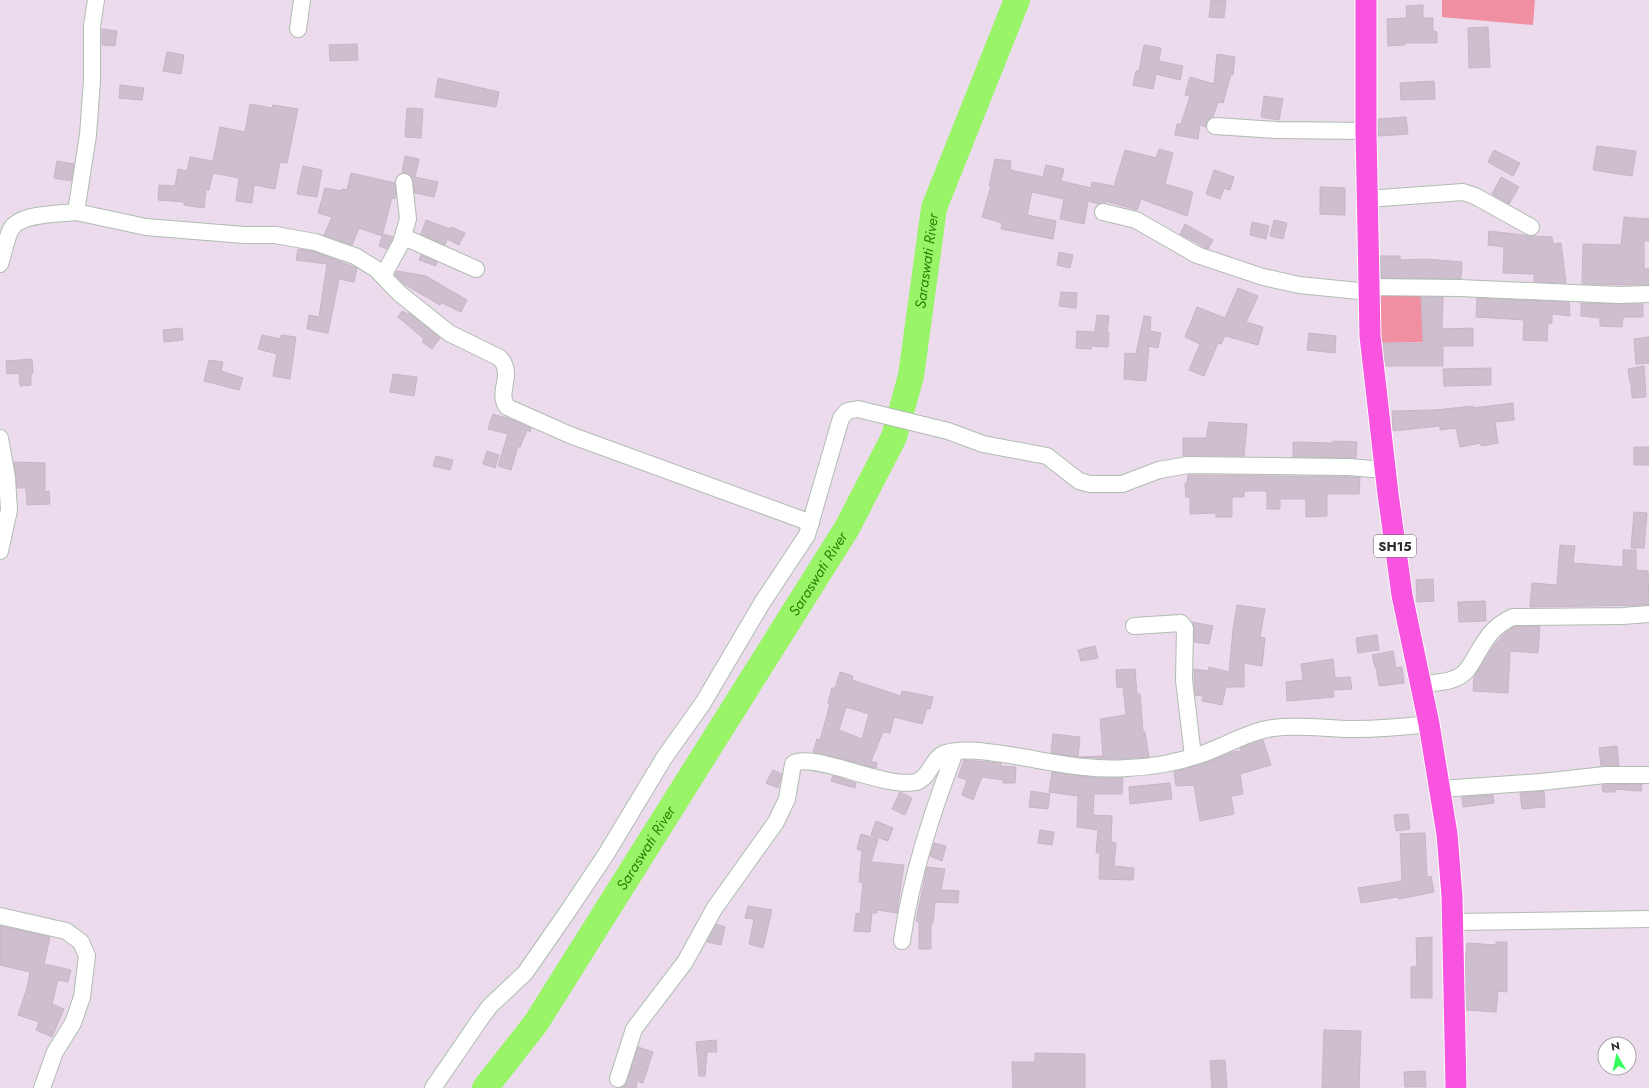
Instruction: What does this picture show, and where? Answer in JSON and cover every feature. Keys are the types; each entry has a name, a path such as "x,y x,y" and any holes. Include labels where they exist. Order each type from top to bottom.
{"main road":[{"name":"SH15","path":"1366,0 1366,131 1370,336 1385,470 1402,595 1429,724 1447,834 1453,922 1456,1088"}],"street":[{"path":"76,212 88,135 92,80 92,26 96,0"},
{"path":"298,30 302,0"},
{"path":"1215,126 1276,130 1366,131"},
{"path":"383,276 404,237 408,219 404,182"},
{"path":"1367,199 1463,192 1481,198 1531,227"},
{"path":"0,264 12,228 20,220 32,217 76,212 146,227 244,235 275,235 315,242 355,256 376,269 399,293 449,334 500,358 505,364 507,372 503,395 504,402 507,407 570,435 811,523"},
{"path":"1103,212 1136,220 1196,256 1263,277 1299,285 1369,289 1459,288 1619,296 1649,294"},
{"path":"404,237 476,269"},
{"path":"433,1088 481,1018 525,973 570,908 664,758 703,703 762,603 807,535 841,418 847,411 858,409 899,418 948,431 983,444 1047,456 1079,481 1090,484 1122,484 1159,470 1188,465 1341,467 1385,470"},
{"path":"0,438 7,478 9,510 0,551"},
{"path":"1420,684 1445,681 1459,677 1467,670 1489,633 1500,623 1513,617 1616,616 1649,614"},
{"path":"1134,626 1181,623 1183,625 1184,680 1193,756"},
{"path":"618,1079 634,1029 685,962 714,910 776,822 787,799 793,764 801,761 820,763 871,778 917,782 926,775 938,757 945,753 984,751 1090,768 1134,768 1169,763 1272,728 1294,726 1352,729 1396,728 1429,724"},
{"path":"902,941 907,904 915,874 936,803 955,752"},
{"path":"1440,789 1542,782 1606,775 1649,775"},
{"path":"0,916 66,931 81,942 87,956 82,997 73,1023 55,1052 42,1088"},
{"path":"1453,922 1649,919"}],"shaded area":[{"path":"1442,0 1535,0 1533,25 1442,17"},
{"path":"1421,280 1423,342 1374,343 1371,282"}],"building":[{"path":"1211,0 1226,0 1224,18 1209,17"},
{"path":"1423,5 1423,18 1433,18 1433,31 1437,32 1437,43 1405,43 1405,45 1388,46 1387,19 1407,18 1406,6"},
{"path":"1488,27 1490,67 1469,68 1468,28"},
{"path":"102,29 117,31 115,46 102,45"},
{"path":"357,44 358,60 330,61 329,45"},
{"path":"1144,45 1161,48 1159,61 1183,66 1180,80 1156,74 1153,89 1133,85 1136,71 1139,71"},
{"path":"167,52 184,55 181,74 163,71"},
{"path":"1217,54 1235,57 1233,75 1231,74 1223,103 1218,102 1213,117 1207,120 1206,127 1200,125 1198,139 1175,135 1177,124 1181,124 1190,96 1185,95 1190,77 1214,84"},
{"path":"438,78 499,92 496,107 435,97"},
{"path":"1434,81 1435,99 1401,100 1400,83"},
{"path":"120,85 144,88 142,100 119,98"},
{"path":"1264,96 1283,99 1279,120 1261,117"},
{"path":"250,104 272,108 273,105 298,109 287,163 280,162 275,189 254,185 252,203 236,201 239,178 213,173 209,190 206,190 204,208 184,205 184,202 158,200 159,185 175,186 178,169 187,171 190,157 213,161 220,127 245,132"},
{"path":"407,108 423,109 421,138 405,137"},
{"path":"1406,117 1408,134 1378,136 1378,119"},
{"path":"1597,146 1636,151 1632,176 1593,170"},
{"path":"1159,149 1173,153 1165,184 1193,192 1187,216 1141,199 1137,210 1105,201 1105,203 1099,204 1088,201 1084,224 1060,219 1064,199 1032,192 1027,215 1056,221 1053,239 1001,229 1002,223 982,217 991,186 989,186 995,159 1011,161 1010,170 1043,177 1046,165 1064,169 1061,181 1091,188 1092,182 1114,186 1125,150 1156,158"},
{"path":"1494,150 1520,163 1513,176 1488,162"},
{"path":"405,156 419,159 415,177 438,182 434,197 415,193 412,177 407,173 402,173"},
{"path":"57,161 74,164 71,181 54,178"},
{"path":"303,166 322,170 317,197 297,194"},
{"path":"1214,170 1234,177 1230,190 1224,188 1220,199 1206,194"},
{"path":"351,173 395,183 396,194 395,199 392,198 382,236 359,228 352,245 324,235 332,217 318,213 325,188 341,191 342,189 347,190"},
{"path":"1501,177 1519,187 1509,204 1492,194"},
{"path":"1320,187 1345,188 1345,215 1320,214"},
{"path":"1624,217 1649,219 1649,241 1644,241 1644,269 1649,269 1649,285 1582,284 1583,244 1621,245"},
{"path":"426,220 450,229 451,227 465,233 459,245 447,239 445,245 421,234"},
{"path":"1274,220 1287,223 1283,239 1270,236"},
{"path":"1252,222 1269,226 1266,239 1250,235"},
{"path":"1185,224 1213,240 1208,249 1180,234"},
{"path":"1489,231 1552,237 1553,244 1561,243 1566,283 1534,282 1534,274 1503,273 1504,247 1488,245"},
{"path":"383,234 393,237 387,249 379,246"},
{"path":"298,249 313,251 357,268 354,282 339,279 328,333 307,329 309,315 319,317 327,264 296,260"},
{"path":"1059,252 1073,255 1070,268 1057,265"},
{"path":"421,255 437,262 436,266 419,260"},
{"path":"1380,256 1400,256 1400,260 1426,259 1462,262 1461,279 1381,278"},
{"path":"397,271 426,276 467,300 461,312 442,303 440,305 404,284 395,275"},
{"path":"1238,288 1258,296 1246,322 1263,327 1258,345 1225,336 1221,344 1218,343 1204,376 1189,370 1200,344 1185,337 1197,307 1225,318"},
{"path":"1061,292 1077,293 1076,308 1059,306"},
{"path":"1421,297 1443,297 1442,329 1473,328 1473,346 1443,346 1443,366 1385,366 1383,343 1423,343"},
{"path":"1477,298 1569,302 1570,316 1552,314 1552,323 1548,323 1547,341 1523,340 1524,320 1476,317"},
{"path":"1581,303 1643,304 1643,317 1623,317 1622,327 1600,326 1600,318 1581,316"},
{"path":"402,311 408,314 409,313 440,338 432,349 422,342 424,339 398,317"},
{"path":"1097,315 1109,316 1107,333 1109,333 1108,347 1091,346 1091,349 1076,348 1077,331 1095,332"},
{"path":"1144,316 1151,317 1150,331 1161,333 1158,348 1149,346 1146,381 1124,379 1125,353 1136,354"},
{"path":"182,328 183,340 164,342 163,330"},
{"path":"1309,333 1336,336 1335,353 1307,350"},
{"path":"262,335 281,339 281,335 296,337 290,379 273,376 277,354 258,349"},
{"path":"1649,337 1649,363 1636,364 1634,339"},
{"path":"32,359 33,373 31,373 31,385 20,386 19,373 7,374 6,361"},
{"path":"209,360 223,362 221,371 243,378 239,390 204,381"},
{"path":"1644,366 1646,397 1632,398 1628,369"},
{"path":"1491,368 1491,385 1444,386 1443,369"},
{"path":"393,374 417,377 414,396 390,392"},
{"path":"1513,403 1514,420 1495,422 1498,443 1481,446 1481,443 1460,447 1456,428 1440,430 1440,426 1393,431 1392,411 1435,410 1473,406 1473,408"},
{"path":"493,414 513,420 531,428 530,432 527,430 520,447 518,446 511,470 498,466 508,434 488,429"},
{"path":"1209,422 1247,424 1244,456 1183,456 1183,438 1206,438"},
{"path":"1333,441 1357,442 1356,458 1293,457 1293,442 1333,443"},
{"path":"1634,447 1649,447 1649,465 1634,465"},
{"path":"487,451 499,455 495,468 483,464"},
{"path":"436,456 453,460 450,470 433,466"},
{"path":"14,462 45,463 45,492 49,491 50,504 27,505 26,488 17,488"},
{"path":"1188,475 1360,477 1359,494 1327,494 1327,516 1306,517 1306,499 1280,499 1280,509 1267,509 1267,491 1244,491 1244,497 1232,497 1232,517 1216,517 1216,513 1190,514 1190,497 1186,497 1185,483 1187,483"},
{"path":"1634,512 1647,513 1644,548 1631,548"},
{"path":"1560,545 1575,546 1573,563 1623,567 1623,550 1636,550 1636,570 1648,571 1649,605 1530,607 1532,583 1557,585"},
{"path":"1433,579 1434,601 1417,602 1416,580"},
{"path":"1485,601 1486,621 1459,622 1458,602"},
{"path":"1237,605 1265,609 1260,637 1265,638 1262,666 1244,663 1244,687 1226,687 1222,705 1202,701 1203,696 1195,695 1194,669 1208,671 1209,667 1229,672"},
{"path":"1192,622 1213,626 1209,644 1194,642 1194,628"},
{"path":"1515,626 1540,626 1538,653 1510,651 1508,693 1473,691 1474,677 1494,645 1505,633"},
{"path":"1377,635 1379,650 1358,653 1356,638"},
{"path":"1095,646 1098,658 1081,661 1078,650"},
{"path":"1393,651 1396,668 1402,667 1404,683 1379,686 1376,667 1372,655"},
{"path":"1333,659 1335,678 1350,677 1352,689 1333,690 1334,697 1287,701 1286,682 1303,680 1301,664"},
{"path":"1135,669 1137,694 1140,694 1143,732 1145,732 1149,757 1113,759 1079,757 1103,756 1100,719 1126,715 1123,687 1117,688 1116,670"},
{"path":"840,672 853,676 852,680 901,696 902,691 933,697 930,709 927,708 922,724 894,717 890,733 883,732 871,761 877,763 876,768 813,752 817,739 820,740 830,704 828,703 832,688 835,688","holes":["846,707 869,714 862,739 839,730"]},
{"path":"1053,734 1080,737 1078,757 1051,753"},
{"path":"1263,740 1271,765 1240,774 1243,794 1231,796 1234,814 1200,821 1194,785 1176,786 1174,772 1208,762 1233,752 1241,751 1240,748"},
{"path":"1617,746 1619,766 1601,766 1599,748"},
{"path":"964,760 1001,763 1000,766 1016,767 1015,783 1003,783 1003,780 982,777 973,800 962,795 967,780 958,777"},
{"path":"773,770 782,774 778,788 766,783"},
{"path":"1052,772 1098,778 1123,778 1122,794 1094,794 1093,815 1112,816 1111,842 1116,843 1114,866 1134,868 1133,880 1099,879 1100,853 1096,853 1098,830 1077,827 1078,796 1049,792"},
{"path":"833,776 856,783 855,788 831,781"},
{"path":"1170,783 1172,799 1130,804 1129,787"},
{"path":"1642,784 1641,791 1615,789 1615,792 1603,792 1602,785"},
{"path":"1031,791 1050,794 1048,809 1029,807"},
{"path":"1544,791 1545,807 1522,809 1520,793"},
{"path":"900,792 912,798 905,815 892,809"},
{"path":"1493,795 1494,803 1463,807 1462,797"},
{"path":"1408,814 1410,829 1396,831 1394,815"},
{"path":"876,821 893,828 888,841 871,835"},
{"path":"1040,830 1054,832 1052,845 1038,843"},
{"path":"1425,833 1427,877 1431,876 1434,892 1399,899 1398,897 1361,903 1358,888 1402,881 1400,834"},
{"path":"861,834 878,839 871,862 904,865 897,913 877,910 877,913 872,913 870,932 854,931 856,913 860,914 863,883 859,882 862,851 857,849"},
{"path":"934,843 946,846 942,861 930,856"},
{"path":"927,867 945,869 941,890 959,891 958,903 935,902 933,923 931,923 931,949 919,949 919,922 916,921"},
{"path":"748,906 772,910 763,948 749,944 754,919 745,918"},
{"path":"716,924 725,927 721,945 707,942"},
{"path":"0,926 50,937 44,964 71,970 68,982 58,980 52,1004 64,1009 52,1037 36,1030 39,1022 18,1015 27,988 30,972 0,965"},
{"path":"1432,937 1432,998 1411,998 1411,967 1417,966 1416,938"},
{"path":"1496,942 1507,942 1507,992 1498,991 1496,1012 1466,1010 1465,965 1467,943 1496,945"},
{"path":"1324,1030 1361,1031 1359,1088 1322,1088"},
{"path":"716,1040 717,1052 707,1052 705,1076 699,1076 696,1042"},
{"path":"638,1047 653,1052 643,1083 637,1081 636,1088 621,1088 627,1082"},
{"path":"1035,1053 1085,1054 1085,1088 1013,1088 1012,1062 1035,1062"},
{"path":"1225,1060 1227,1088 1212,1088 1210,1061"},
{"path":"1425,1071 1426,1087 1405,1087 1404,1072"}],"waterway":[{"name":"Saraswati River","path":"485,1088 536,1023 847,528 894,437 911,376 934,208 1017,0"}]}
